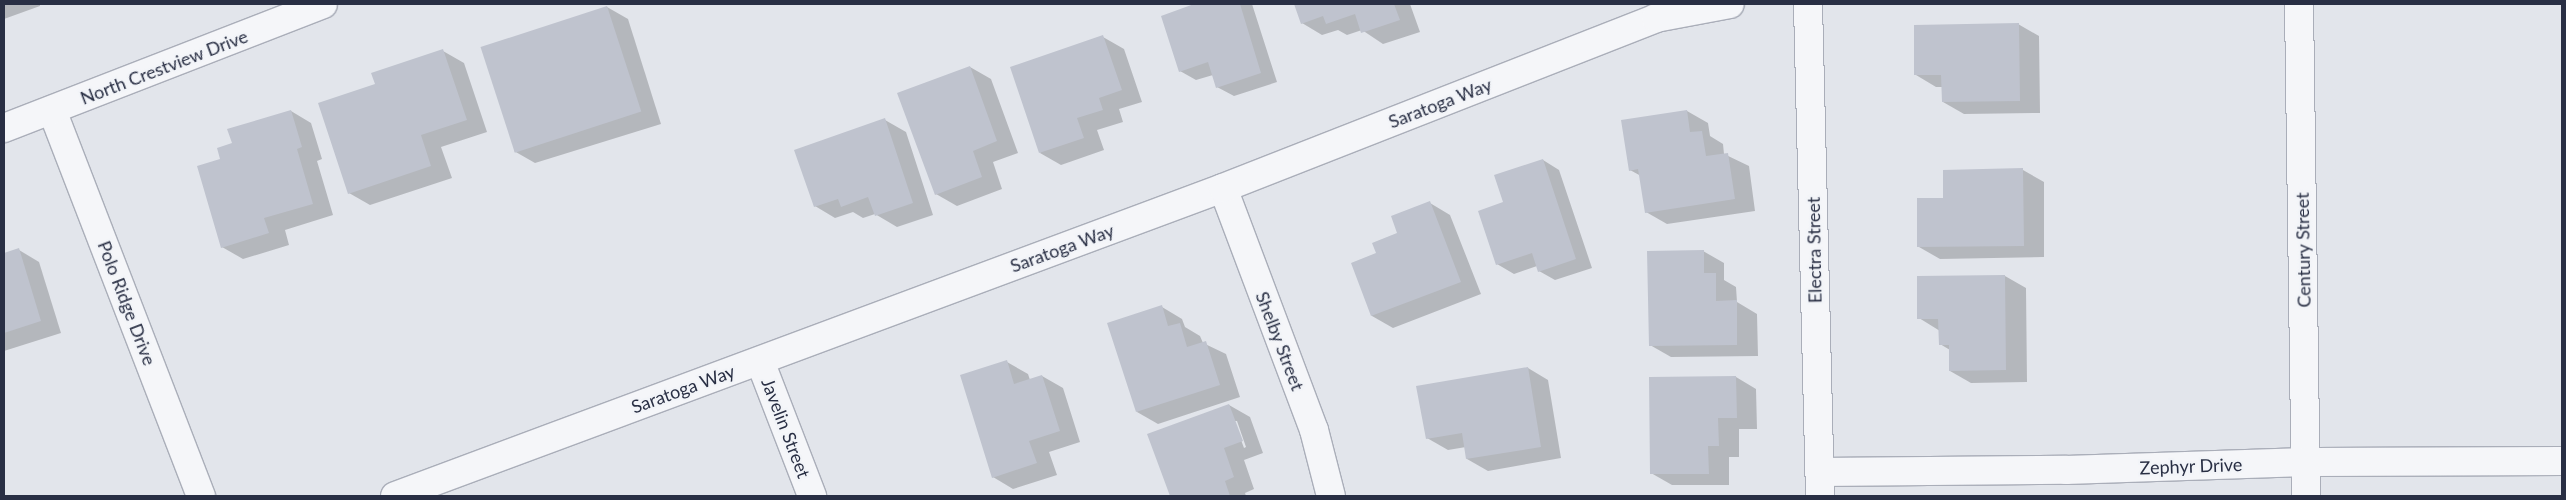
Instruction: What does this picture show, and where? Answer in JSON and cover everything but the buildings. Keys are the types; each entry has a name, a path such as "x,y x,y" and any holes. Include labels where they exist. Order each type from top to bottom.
{"street":[{"name":"North Crestview Drive","path":"4,128 323,4"},
{"name":"Saratoga Way","path":"395,496 1223,188 1656,18 1730,4"},
{"name":"Electra Street","path":"1808,4 1820,484"},
{"name":"Century Street","path":"2299,4 2306,496"},
{"name":"Polo Ridge Drive","path":"52,110 202,496"},
{"name":"Shelby Street","path":"1223,188 1314,430 1331,496"},
{"name":"Javelin Street","path":"760,361 812,496"},
{"name":"Zephyr Drive","path":"1820,484 2066,470 2306,462 2562,461"}]}
